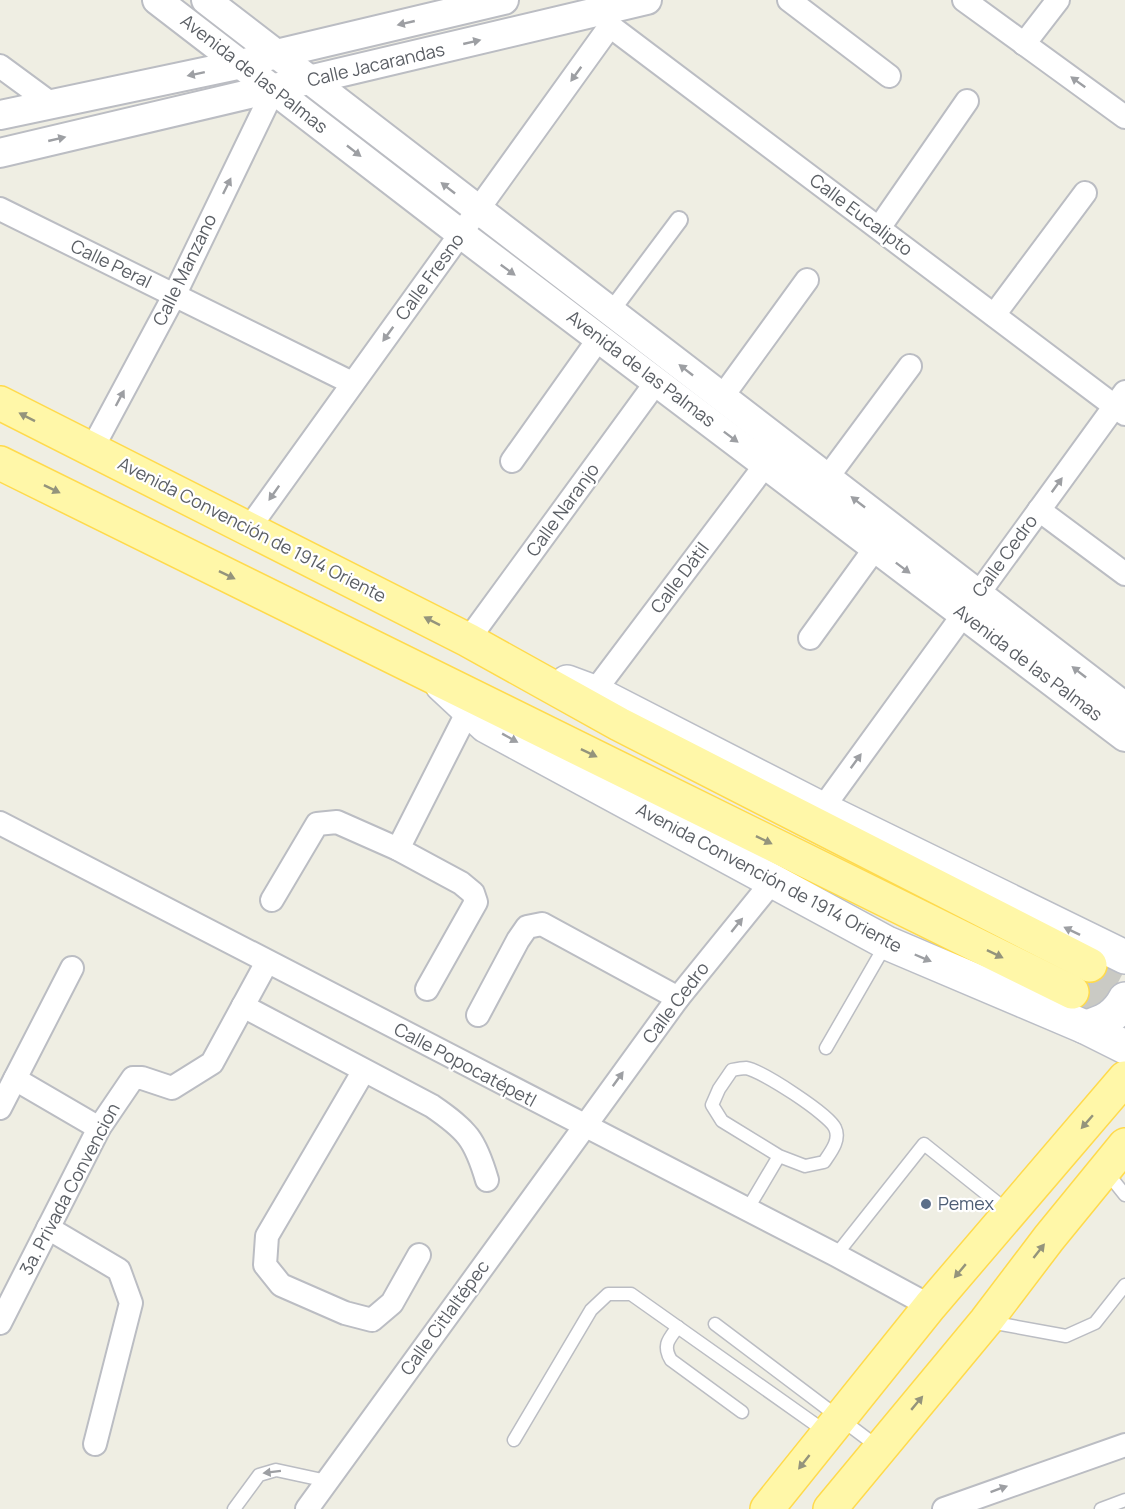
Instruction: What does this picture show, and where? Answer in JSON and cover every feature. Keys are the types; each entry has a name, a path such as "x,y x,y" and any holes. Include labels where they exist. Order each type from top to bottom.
{"main road":[{"name":"Avenida Convención de 1914 Oriente","path":"0,403 468,640 619,724 1090,965"},
{"name":"Avenida Convención de 1914 Oriente","path":"0,463 1072,992"},
{"name":"Avenida Convención de 1914 Oriente","path":"502,658 594,692 822,809 1124,958"},
{"name":"Avenida Convención de 1914 Oriente","path":"433,675 486,726 772,882 886,943 1085,1027 1125,1047"},
{"path":"1085,1027 1104,1022 1119,1010 1125,999"},
{"path":"767,1509 930,1306 1125,1078"},
{"path":"830,1509 986,1321 1115,1157"}],"street":[{"name":"Avenida de las Palmas","path":"157,0 461,234 722,397 827,478 1125,737"},
{"name":"Avenida de las Palmas","path":"206,0 478,210 605,324 657,381 876,547 970,604 1125,708"},
{"name":"Calle Jacarandas","path":"0,115 242,64 504,0"},
{"name":"Calle Jacarandas","path":"0,153 310,81 609,18 647,0"},
{"path":"789,0 889,76"},
{"path":"964,0 1125,117"},
{"path":"1024,44 1058,0"},
{"name":"Calle Fresno","path":"249,528 478,210 609,18"},
{"name":"Calle Eucalipto","path":"609,18 994,315 1122,404"},
{"path":"0,66 53,105"},
{"name":"Calle Manzano","path":"92,449 174,296 274,89"},
{"path":"879,228 967,101"},
{"path":"994,315 1085,193"},
{"name":"Calle Peral","path":"0,209 352,383"},
{"path":"512,461 679,220"},
{"path":"722,397 807,280"},
{"path":"827,478 910,366"},
{"name":"Calle Naranjo","path":"468,640 657,381"},
{"name":"Calle Cedro","path":"822,809 1039,510 1122,404"},
{"name":"Calle Dátil","path":"594,692 766,464"},
{"path":"1039,510 1125,574"},
{"path":"810,638 876,547"},
{"path":"398,849 468,711"},
{"path":"272,900 316,824 337,822 398,849 461,883 473,893 476,902 427,989"},
{"name":"Calle Popocatépetl","path":"0,823 836,1255 930,1306"},
{"name":"Calle Cedro","path":"584,1126 678,998 772,882"},
{"path":"478,1015 518,940 528,927 543,924 678,998"},
{"name":"3a. Privada Convencion","path":"0,1323 99,1128 132,1078 142,1078 172,1088 212,1063 267,962"},
{"path":"0,1108 72,968"},
{"path":"243,1006 363,1072 432,1106 461,1125 478,1150 487,1180"},
{"path":"363,1072 267,1236 265,1265 280,1285 345,1313 372,1320 392,1303 419,1255"},
{"path":"15,1079 99,1128"},
{"name":"Calle Citlaltépec","path":"307,1509 584,1126"},
{"path":"48,1228 119,1269 131,1303 96,1444"},
{"path":"944,1509 1125,1445"}],"lane":[{"path":"826,1048 886,943"},
{"path":"747,1068 761,1074 825,1115 836,1130 836,1144 824,1162 806,1166 779,1156 722,1120 712,1105 719,1089 732,1070 747,1068"},
{"path":"836,1255 924,1144 1010,1213"},
{"path":"747,1210 779,1156"},
{"path":"1115,1157 1125,1195"},
{"path":"986,1321 1066,1336 1095,1323 1125,1285"},
{"path":"514,1440 591,1310 608,1294 631,1294 678,1327 834,1424 879,1448"},
{"path":"716,1324 834,1424"},
{"path":"678,1327 666,1344 666,1352 671,1360 742,1412"},
{"path":"234,1509 259,1475 276,1470 327,1481"},
{"path":"1101,1509 1125,1500"}],"tunnel":[{"path":"1090,965 1125,983"},
{"path":"1072,992 1125,1020"}],"place":[{"name":"Pemex","path":"926,1204"}]}
